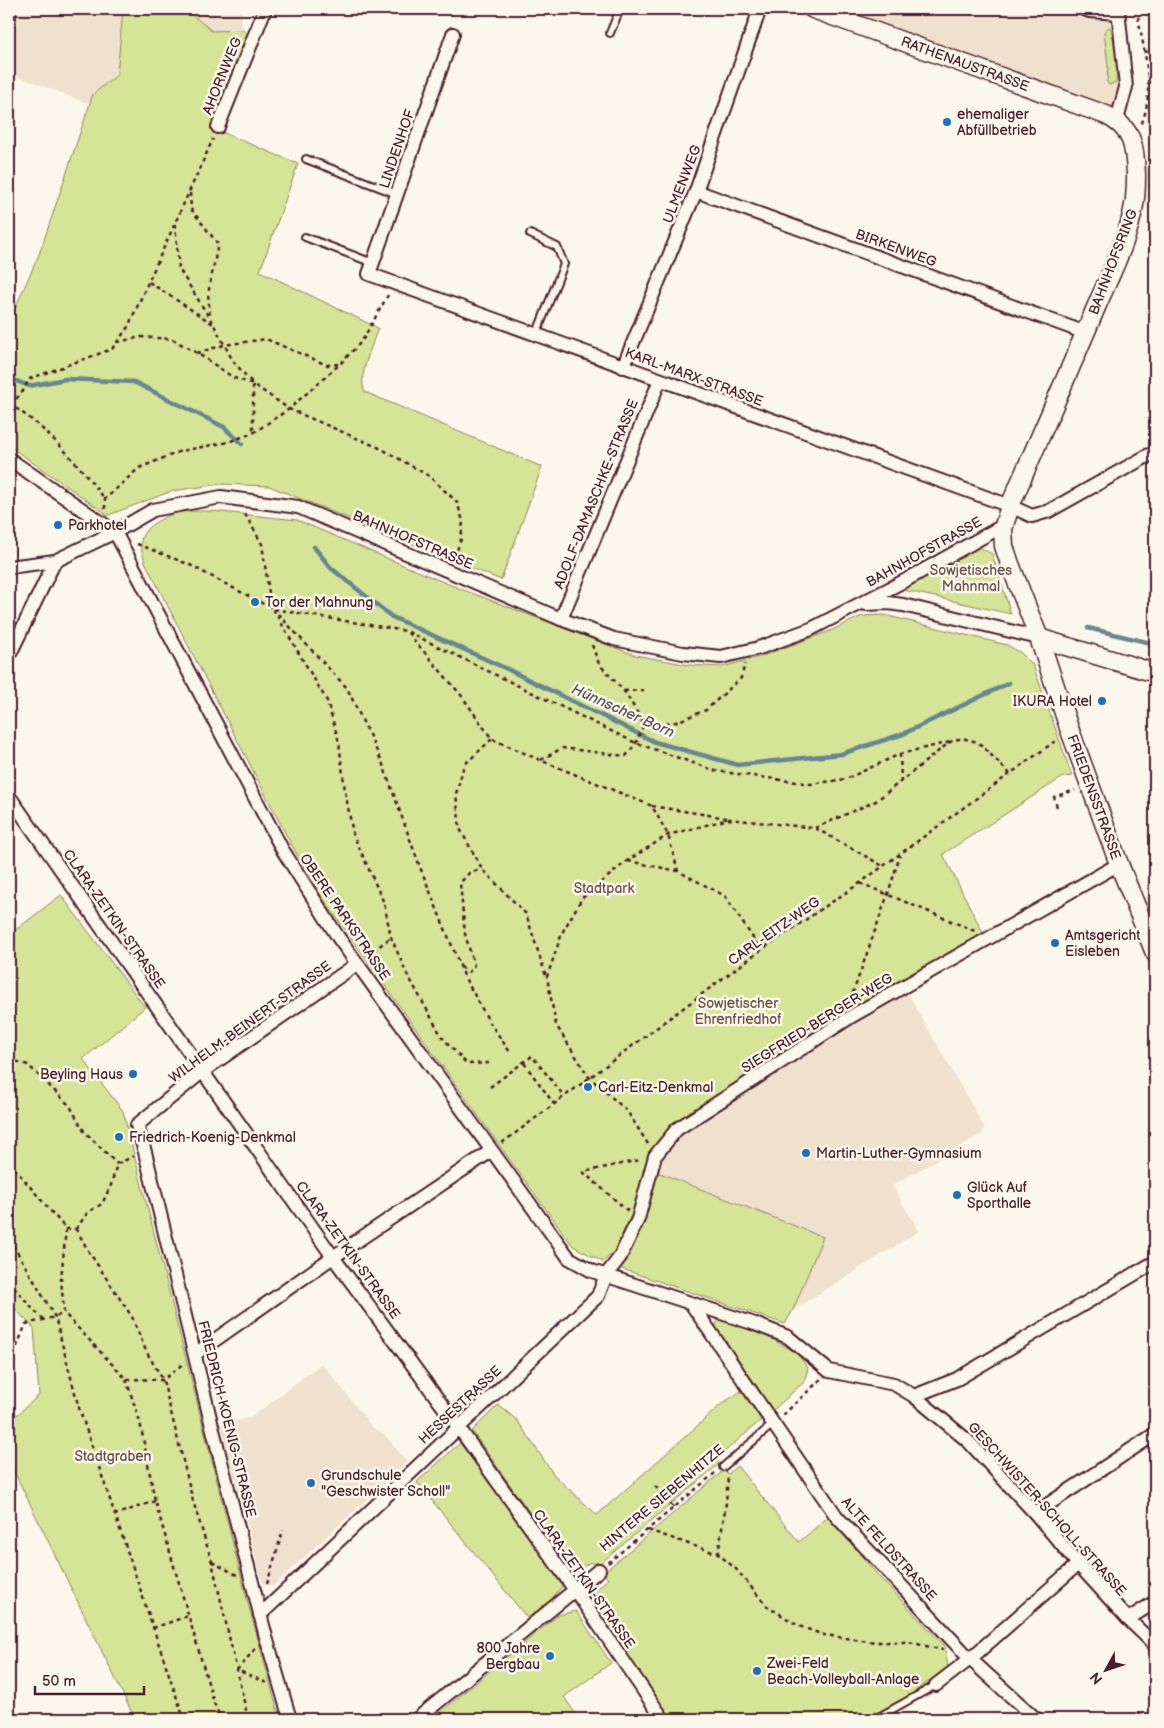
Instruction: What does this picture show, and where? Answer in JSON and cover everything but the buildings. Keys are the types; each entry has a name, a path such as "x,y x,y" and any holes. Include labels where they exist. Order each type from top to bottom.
{"main road":[{"name":"RATHENAUSTRASSE","path":"813,9 832,13 1117,120"},
{"path":"1117,120 1133,142"},
{"name":"BAHNHOFSRING","path":"1039,638 1004,546 1003,529 1010,506 1086,333 1131,219 1136,189 1133,142"},
{"path":"1039,638 1155,673"},
{"name":"FRIEDENSSTRASSE","path":"1039,638 1069,728 1119,864 1155,953"}],"street":[{"name":"AHORNWEG","path":"218,127 265,9"},
{"name":"ULMENWEG","path":"623,367 696,191 760,9"},
{"path":"1117,120 1126,87 1119,12"},
{"name":"LINDENHOF","path":"371,268 453,34"},
{"name":"BIRKENWEG","path":"696,191 1086,333"},
{"name":"KARL-MARX-STRASSE","path":"371,268 394,283 1010,506"},
{"name":"ADOLF-DAMASCHKE-STRASSE","path":"561,619 660,380"},
{"path":"1010,506 1032,516 1049,511 1149,455"},
{"path":"9,459 115,532"},
{"name":"BAHNHOFSTRASSE","path":"9,567 55,561 115,532 153,510 221,497 298,507 586,630 614,639 683,653 721,657 759,648 811,629 860,605 997,529 1003,529"},
{"name":"OBERE PARKSTRASSE","path":"115,532 282,849 338,938 569,1258 592,1271 606,1275"},
{"path":"9,656 55,561"},
{"name":"BAHNHOFSTRASSE","path":"860,605 903,604 1039,638"},
{"name":"CLARA-ZETKIN-STRASSE","path":"9,796 333,1257 575,1590 663,1719"},
{"name":"SIEGFRIED-BERGER-WEG","path":"606,1275 620,1257 638,1219 656,1156 677,1129 842,1022 1119,864"},
{"name":"WILHELM-BEINERT-STRASSE","path":"137,1125 203,1071 357,964"},
{"name":"FRIEDRICH-KOENIG-STRASSE","path":"137,1125 253,1589 290,1719"},
{"path":"195,1354 333,1257 491,1151"},
{"path":"914,1396 958,1379 1155,1262"},
{"path":"606,1275 788,1336 829,1371"},
{"name":"HESSESTRASSE","path":"260,1615 598,1296 606,1275"},
{"name":"ALTE FELDSTRASSE","path":"692,1305 837,1517 970,1659 1036,1719"},
{"name":"GESCHWISTER-SCHOLL-STRASSE","path":"829,1371 894,1384 914,1396 968,1441 1035,1513 1128,1619 1155,1645"},
{"path":"1035,1513 1155,1434"},
{"path":"936,1684 970,1659 1078,1564"},
{"name":"HINTERE SIEBENHITZE","path":"417,1719 599,1570"},
{"path":"1128,1619 1155,1602"}],"lane":[{"path":"9,27 12,18 11,9"},
{"path":"610,33 620,9"},
{"path":"1076,9 1089,14 1119,12"},
{"path":"306,159 397,194"},
{"path":"530,234 557,247 564,264 536,335"},
{"path":"305,237 371,268"},
{"name":"HINTERE SIEBENHITZE","path":"722,1467 773,1424"},
{"path":"875,1719 936,1684"}],"path":[{"path":"1133,142 1146,112 1149,90 1137,9"},
{"path":"1144,52 1155,50"},
{"path":"115,532 106,516 104,499 91,482 46,432 10,405 23,391 29,379 112,348 117,342 128,327 218,127"},
{"path":"190,190 191,209 218,244 208,294 210,318"},
{"path":"174,223 179,269 210,318 233,361 253,384 289,408 382,449 428,476 457,502 463,521 461,540 453,562"},
{"path":"149,282 214,325"},
{"path":"104,499 139,468 181,451 228,442 246,436 289,408 341,364 362,341 394,283"},
{"path":"117,342 141,337 172,339 234,378 253,384"},
{"path":"197,353 224,345 266,339 327,366 341,364"},
{"path":"253,384 253,433"},
{"path":"236,499 262,544 272,608 327,701 339,742 353,834 384,903 391,937 405,970 442,1037 467,1064 490,1063"},
{"path":"134,542 188,564 272,608 406,631 636,743 716,771 811,784 846,778 900,754 962,738 978,742 1010,774"},
{"path":"272,608 347,688 382,762 420,867 465,978 490,1023 510,1052"},
{"path":"540,760 562,748 626,756 636,743 643,726 640,717 624,690 599,664 586,630"},
{"path":"406,631 461,696 492,739 652,806 729,819 815,828 882,866"},
{"path":"643,726 676,722 706,710 740,678 747,660"},
{"path":"624,690 647,690"},
{"path":"640,717 650,726"},
{"name":"CARL-EITZ-WEG","path":"491,1151 761,950 860,883 1059,738 1069,728"},
{"path":"492,739 464,765 456,794 460,829 482,869 526,914 547,977 556,1025 589,1077 627,1111 656,1156 583,1172 606,1194 638,1219"},
{"path":"815,828 876,801 950,742"},
{"path":"900,754 901,780"},
{"path":"1058,808 1054,797 1090,785"},
{"path":"652,806 668,835 678,870"},
{"path":"547,977 562,932 582,898 627,861 668,835 729,819"},
{"path":"842,1022 888,894 900,854"},
{"path":"627,861 678,870 725,896 761,950"},
{"path":"460,966 469,972 474,965 465,934 460,883 469,873 482,869"},
{"path":"860,883 937,916 991,936"},
{"path":"357,964 391,937"},
{"path":"490,1087 532,1056 564,1096"},
{"path":"9,1058 28,1065 70,1106 84,1132 117,1164"},
{"path":"524,1062 554,1104"},
{"path":"76,1229 88,1212 102,1204 111,1185 117,1164 132,1157"},
{"path":"9,1162 66,1229 61,1279 64,1313 126,1379 140,1422 155,1501 214,1703 221,1719"},
{"path":"66,1229 76,1229"},
{"path":"76,1229 132,1317 146,1351 164,1380 193,1501 212,1562 248,1719"},
{"path":"9,1238 55,1317 79,1408 184,1719"},
{"path":"9,1281 43,1318"},
{"path":"9,1350 17,1346 26,1324 64,1313"},
{"path":"126,1379 164,1380 195,1354"},
{"path":"773,1424 829,1371"},
{"path":"718,1554 726,1503 729,1462"},
{"name":"HINTERE SIEBENHITZE","path":"599,1570 722,1467"},
{"path":"655,1486 674,1508"},
{"path":"114,1514 155,1501"},
{"path":"212,1562 253,1589 265,1590 283,1530"},
{"path":"648,1530 718,1554 735,1568 767,1606 799,1626 824,1635 876,1642 909,1642 944,1651"},
{"path":"153,1628 188,1616"},
{"path":"237,1670 266,1637"},
{"path":"237,1670 280,1689"}],"shaded area":[{"path":"9,9 123,9 117,75 93,94 90,104 9,73"},
{"path":"178,9 241,9 243,30 212,31 191,14"},
{"path":"831,9 1118,9 1126,87 1117,120"},
{"name":"Martin-Luther-Gymnasium","path":"905,989 984,1127 982,1134 892,1186 919,1231 793,1310 823,1237 652,1170 675,1136"},
{"name":"Grundschule \"Geschwister Scholl\"","path":"322,1363 372,1427 384,1434 407,1462 273,1586 263,1584 221,1425 252,1417"}],"green space":[{"path":"123,9 178,9 191,14 212,31 243,30 249,36 212,128 298,164 260,271 378,328 364,370 363,386 365,392 542,467 501,580 269,486 221,484 172,491 106,516 105,513 9,446 9,322 40,252 93,94 117,75"},
{"path":"1109,27 1111,28 1114,41 1117,69 1116,82 1109,85 1107,82 1108,66 1104,31"},
{"name":"Stadtpark","path":"179,511 212,511 297,520 448,584 635,655 689,665 722,667 759,657 830,631 862,616 884,615 1007,645 1021,653 1033,665 1072,776 1063,777 943,854 984,935 741,1079 676,1127 614,1251 603,1262 573,1246 321,896 291,844 145,562 141,550 141,539 144,533 160,520"},
{"name":"Sowjetisches Mahnmal","path":"975,545 992,554 1011,614 899,589"},
{"name":"Stadtgraben","path":"61,895 145,1007 83,1059 123,1111 249,1607 280,1719 135,1719 9,1461 9,1422 39,1395 34,1328 9,1303 9,935"},
{"path":"652,1170 823,1237 793,1310 785,1324 613,1266"},
{"path":"720,1318 769,1337 797,1353 808,1368 804,1382 772,1411 713,1328"},
{"path":"741,1391 761,1420 716,1459 719,1464 596,1567 590,1562 573,1574 472,1431 498,1405 517,1420 554,1475 597,1515 723,1403"},
{"path":"460,1443 563,1585 551,1600 528,1619 417,1482"},
{"path":"737,1466 799,1542 828,1517 882,1580 945,1646 948,1668 905,1698 865,1719 670,1719 587,1598 608,1579 603,1573 724,1470 728,1474"},
{"path":"576,1611 611,1663 564,1697 579,1719 432,1719 558,1615"}],"waterway":[{"name":"Hünnscher Born","path":"9,378 29,386 65,379 134,382 224,427 242,444"},
{"name":"Hünnscher Born","path":"314,547 331,568 392,617 505,668 655,742 738,765 841,754 903,734 1009,683"},
{"name":"Hünnscher Born","path":"1088,628 1155,644"}],"place":[{"name":"ehemaliger Abfüllbetrieb","path":"947,122"},
{"name":"Parkhotel","path":"58,525"},
{"name":"Tor der Mahnung","path":"255,602"},
{"name":"IKURA Hotel","path":"1102,701"},
{"name":"Amtsgericht Eisleben","path":"1055,943"},
{"name":"Beyling Haus","path":"133,1074"},
{"name":"Carl-Eitz-Denkmal","path":"588,1087"},
{"name":"Friedrich-Koenig-Denkmal","path":"119,1137"},
{"name":"Martin-Luther-Gymnasium","path":"806,1153"},
{"name":"Glück Auf Sporthalle","path":"957,1195"},
{"name":"Grundschule \"Geschwister Scholl\"","path":"311,1483"},
{"name":"800 Jahre Bergbau","path":"550,1656"},
{"name":"Zwei-Feld Beach-Volleyball-Anlage","path":"757,1671"}],"park label":[{"name":"Sowjetischer Ehrenfriedhof","path":"738,1012"}]}
